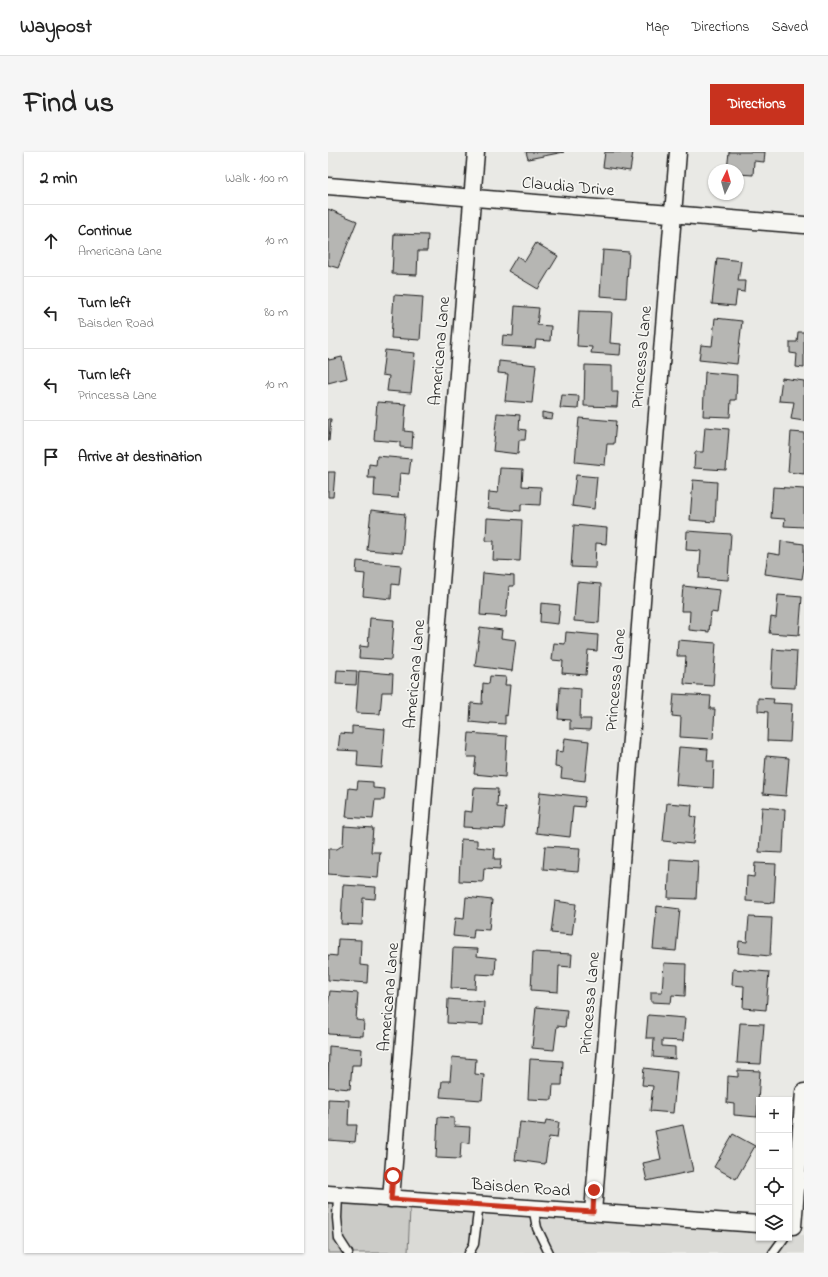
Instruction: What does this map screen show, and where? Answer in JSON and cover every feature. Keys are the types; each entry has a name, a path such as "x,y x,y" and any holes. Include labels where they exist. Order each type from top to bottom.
{"street":[{"name":"Americana Lane","path":"391,1199 476,152"},
{"name":"Princessa Lane","path":"593,1212 678,152"},
{"name":"Claudia Drive","path":"328,186 804,225"},
{"path":"792,1230 804,1092"},
{"name":"Baisden Road","path":"333,1195 533,1207 756,1224"}],"lane":[{"path":"333,1195 339,1239 348,1253"},
{"path":"469,1253 474,1244 478,1204"},
{"path":"533,1207 537,1228 549,1253"},
{"path":"773,1253 783,1241"}],"shaded area":[{"path":"328,1202 410,1208 408,1253 328,1253"},
{"path":"410,1208 756,1232 756,1241 792,1241 792,1234 804,1235 804,1253 408,1253"}],"building":[{"path":"526,152 564,152 528,159"},
{"path":"605,152 633,152 630,171 603,167"},
{"path":"729,152 765,152 764,162 754,161 753,175 744,174 744,164 728,164"},
{"path":"328,209 357,221 338,268 328,265"},
{"path":"394,234 428,235 427,251 418,251 417,275 392,274"},
{"path":"536,243 558,256 538,289 508,271 517,256 525,261"},
{"path":"603,250 629,252 626,298 600,296"},
{"path":"717,258 741,261 738,281 745,281 744,292 737,291 735,306 712,304"},
{"path":"394,295 423,297 420,340 391,338"},
{"path":"515,306 539,308 537,325 551,326 550,341 536,340 535,348 502,346 503,335 513,336"},
{"path":"579,311 612,312 610,343 621,344 620,355 591,353 592,347 577,346"},
{"path":"715,318 742,321 737,364 699,360 701,345 712,346"},
{"path":"798,332 804,332 804,368 796,367 797,354 790,353 790,342 797,342"},
{"path":"385,350 415,353 411,393 387,391 389,376 382,375"},
{"path":"342,357 347,378 328,383 328,358 329,360"},
{"path":"499,361 536,365 532,403 505,401 508,374 498,373"},
{"path":"585,365 612,366 612,392 618,392 617,407 584,406"},
{"path":"705,372 737,375 736,400 731,400 730,417 703,416"},
{"path":"782,378 804,381 804,421 791,419 794,402 779,401"},
{"path":"562,395 579,396 578,409 560,408"},
{"path":"377,402 406,404 404,431 413,432 412,448 400,447 400,442 374,440"},
{"path":"542,412 553,414 552,419 542,418"},
{"path":"497,413 520,415 519,429 526,430 525,440 519,440 518,454 493,451"},
{"path":"579,418 616,421 614,444 607,444 605,465 575,462"},
{"path":"328,419 331,419 329,441 328,441"},
{"path":"705,427 729,429 726,470 694,468 695,452 703,452"},
{"path":"791,432 804,433 804,474 788,472"},
{"path":"377,456 411,459 409,474 400,473 398,498 374,496 375,478 368,478 369,464 376,465"},
{"path":"500,468 523,469 522,486 541,487 540,505 521,504 521,511 488,508 489,492 498,493"},
{"path":"328,472 335,472 333,497 328,497"},
{"path":"576,475 597,477 594,509 572,506"},
{"path":"693,480 717,482 715,522 690,520"},
{"path":"773,487 804,489 804,527 784,526 785,519 771,518"},
{"path":"371,510 405,514 402,553 367,550"},
{"path":"487,518 522,520 520,561 493,560 494,541 486,541"},
{"path":"574,525 607,528 606,544 596,543 595,568 571,567"},
{"path":"687,531 731,534 728,580 699,578 701,551 686,550"},
{"path":"781,541 804,544 804,567 802,579 765,574 768,553 780,555"},
{"path":"357,561 401,565 399,585 392,584 391,599 363,596 365,574 356,573"},
{"path":"483,573 514,576 514,586 509,586 506,617 480,615"},
{"path":"577,582 601,584 599,623 574,621"},
{"path":"683,586 720,590 717,613 711,612 709,632 689,630 690,611 681,611"},
{"path":"778,595 802,597 799,635 769,633 771,617 776,618"},
{"path":"541,603 560,605 558,624 540,622"},
{"path":"370,618 394,620 391,660 359,658 360,646 368,647"},
{"path":"480,627 502,630 501,638 516,640 512,671 475,666"},
{"path":"566,632 598,635 597,651 588,650 586,675 562,673 563,661 552,660 554,643 565,644"},
{"path":"678,640 716,643 713,686 684,684 686,656 677,656"},
{"path":"773,649 797,651 795,688 771,687"},
{"path":"337,670 357,671 356,685 336,684"},
{"path":"359,671 393,674 392,692 382,692 380,714 356,713"},
{"path":"490,676 506,677 505,685 510,685 505,724 470,722 471,703 482,704 483,683 489,684"},
{"path":"560,687 581,689 580,719 591,719 590,730 570,729 570,720 558,719"},
{"path":"674,694 711,696 710,709 715,709 713,739 680,737 681,717 672,716"},
{"path":"758,698 774,699 773,703 792,704 790,742 767,741 768,712 758,711"},
{"path":"352,726 385,729 382,768 357,766 358,751 338,750 340,733 352,734"},
{"path":"469,733 507,736 505,777 474,774 476,757 467,757"},
{"path":"565,738 589,741 585,781 561,778 562,768 555,767 556,751 563,752"},
{"path":"679,747 708,749 707,761 714,761 713,788 676,785"},
{"path":"766,756 789,758 786,796 763,794"},
{"path":"358,781 373,782 373,788 385,789 384,800 375,800 373,819 346,817 349,788 357,789"},
{"path":"474,788 498,789 497,807 506,808 504,829 463,827 464,811 472,812"},
{"path":"540,792 585,797 584,807 573,806 570,837 536,833"},
{"path":"667,803 692,805 691,816 696,817 693,844 663,841"},
{"path":"762,807 785,809 783,853 759,852"},
{"path":"344,826 373,828 371,852 380,852 378,878 328,874 328,849 337,849 343,845"},
{"path":"461,839 477,840 477,847 495,849 494,859 501,859 500,869 484,868 483,882 459,881"},
{"path":"545,846 580,848 578,872 543,869"},
{"path":"670,859 698,861 696,899 668,898"},
{"path":"755,863 776,864 774,903 746,901 747,876 754,877"},
{"path":"343,885 376,887 375,899 363,898 362,925 341,924"},
{"path":"466,897 492,900 489,930 474,929 473,938 453,936 455,918 464,919"},
{"path":"555,901 576,904 572,935 551,933"},
{"path":"657,906 680,909 676,951 653,949"},
{"path":"749,917 772,918 770,956 738,953 739,941 747,942"},
{"path":"338,939 361,940 360,965 368,966 367,983 328,980 328,955 337,956"},
{"path":"453,948 478,949 477,956 496,958 495,975 476,974 475,989 451,988"},
{"path":"533,952 572,954 571,967 559,966 558,992 531,990"},
{"path":"664,963 686,964 685,996 672,995 671,1003 651,1002 651,992 662,992"},
{"path":"733,969 769,972 766,1010 743,1008 744,986 732,985"},
{"path":"330,991 358,993 356,1020 364,1021 363,1036 328,1034 328,1005"},
{"path":"448,999 484,1002 483,1025 447,1023"},
{"path":"536,1007 567,1010 565,1027 557,1026 554,1050 532,1048"},
{"path":"648,1015 685,1018 683,1041 662,1040 662,1046 675,1047 675,1059 653,1057 654,1038 646,1038"},
{"path":"740,1023 764,1024 761,1064 737,1063"},
{"path":"329,1046 362,1049 361,1065 352,1065 350,1089 328,1087"},
{"path":"452,1057 476,1059 475,1074 484,1075 482,1100 440,1097 442,1081 450,1081"},
{"path":"530,1059 563,1061 562,1085 553,1085 552,1100 528,1099"},
{"path":"644,1068 677,1072 673,1113 650,1111 653,1086 642,1085"},
{"path":"738,1070 760,1071 758,1097 756,1097 756,1117 734,1115 734,1104 727,1103 728,1076 738,1077"},
{"path":"328,1099 349,1100 348,1125 357,1125 355,1142 328,1140"},
{"path":"438,1117 454,1118 454,1126 470,1127 469,1143 461,1142 460,1159 436,1158"},
{"path":"546,1120 559,1122 557,1138 549,1137 545,1164 515,1160 520,1122 545,1125"},
{"path":"683,1125 693,1171 647,1181 643,1163 661,1159 655,1131"},
{"path":"733,1134 755,1146 736,1179 714,1167"}],"route":[{"path":"393,1176 391,1199 593,1212 594,1190"}]}
